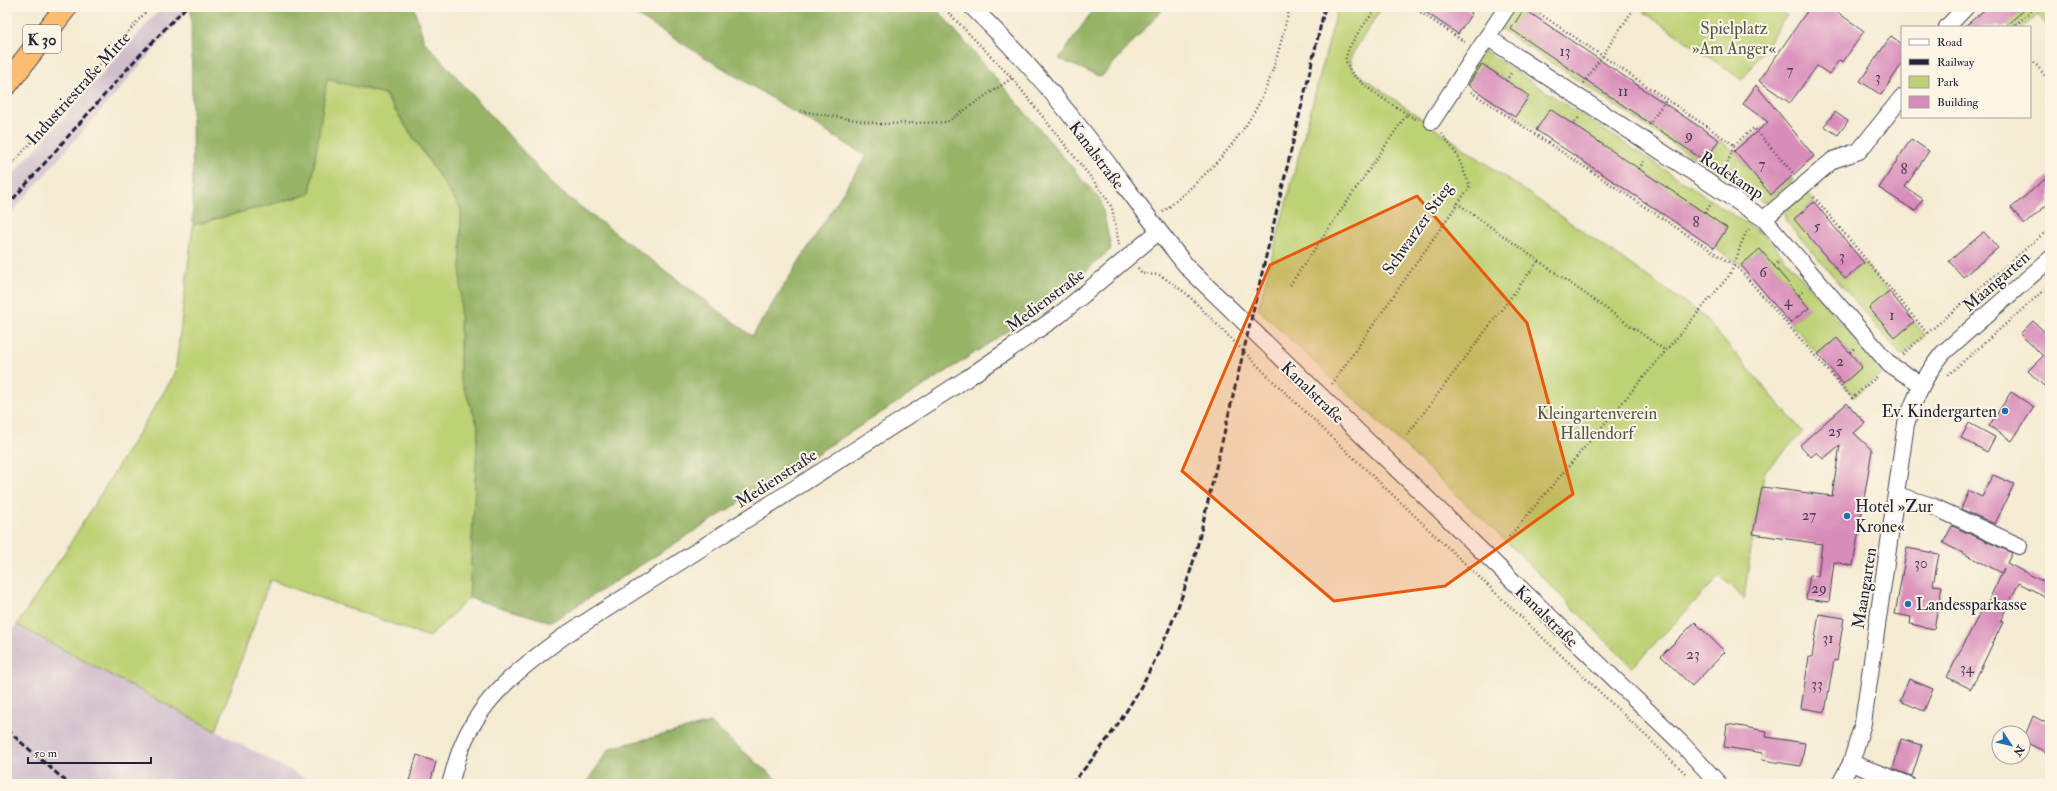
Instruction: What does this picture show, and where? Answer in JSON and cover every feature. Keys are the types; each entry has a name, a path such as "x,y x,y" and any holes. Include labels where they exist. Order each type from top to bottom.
{"highway":[{"path":"12,78 58,7"},
{"name":"K 30","path":"12,78 66,7"}],"street":[{"name":"Kanalstraße","path":"972,7 1028,64 1071,115 1154,227 1189,269 1212,293 1682,744 1719,784"},
{"path":"1432,121 1507,7"},
{"path":"1948,26 1966,7"},
{"name":"Rodekamp","path":"1487,37 1764,219 1892,366 1921,384"},
{"path":"1764,219 1833,160 1859,151 1901,98"},
{"name":"Medienstraße","path":"450,784 462,746 478,716 502,685 527,663 567,634 966,379 1058,316 1128,257 1154,227"},
{"name":"Maangarten","path":"1840,784 1850,763 1863,723 1906,424 1921,384 1943,353 2050,259"},
{"path":"1897,495 1932,506 2019,546"},
{"path":"1850,763 1907,784"}],"path":[{"name":"Industriestraße Mitte","path":"7,170 150,7"},
{"name":"Kanalstraße","path":"943,7 1012,78 1104,194 1112,208 1118,243 1143,274 1160,275 1187,294 1308,415 1690,778"},
{"path":"1154,227 1210,170 1233,144 1244,127 1263,93 1290,7"},
{"path":"1377,7 1348,50 1346,59 1349,71 1360,81 1407,114 1424,124 1432,121"},
{"path":"1530,7 1734,145"},
{"path":"1575,95 1635,7"},
{"path":"2010,21 2014,26 2036,7"},
{"path":"1414,8 1478,51"},
{"path":"2034,62 2050,82"},
{"path":"801,111 880,124 948,122 1012,78 1028,64"},
{"path":"1457,82 1735,266 1852,398 1892,366 1901,355 2050,228"},
{"path":"1641,139 1666,99"},
{"path":"1290,285 1407,114"},
{"name":"Schwarzer Stieg","path":"1308,415 1322,398 1470,186 1457,155 1432,121"},
{"path":"1711,184 1726,167 1734,145 1754,128 1928,333"},
{"path":"1457,203 1666,351"},
{"path":"1509,537 1728,277 1735,266 1739,249 1747,233 1752,226 1764,219"},
{"path":"1118,243 1124,240"},
{"path":"1407,435 1539,260"},
{"path":"1945,378 2050,286"}],"highlighted area":[{"path":"1417,196 1527,323 1573,494 1445,586 1334,601 1182,471 1270,265"}],"shaded area":[{"path":"162,7 191,7 7,218 7,181"},
{"path":"17,625 316,784 7,784 7,635"}],"green space":[{"path":"191,7 414,7 424,41 557,189 752,336 866,156 623,7 935,7 1101,201 1111,249 1051,302 955,366 551,622 469,598 478,426 460,377 461,209 385,94 327,79 310,194 193,225"},
{"path":"1095,7 1165,7 1101,77 1059,59"},
{"name":"Kleingartenverein Hallendorf","path":"1338,7 1382,7 1351,56 1351,65 1355,72 1701,314 1803,432 1765,471 1753,534 1744,599 1720,576 1632,667 1511,546 1258,309"},
{"path":"1507,7 1522,7 1524,9 1511,29 1573,71 1587,51 1606,64 1591,85 1640,118 1655,97 1673,109 1660,130 1705,161 1719,140 1734,151 1771,194 1791,177 1793,181 1768,202 1761,201 1733,170 1726,167 1718,174 1495,25"},
{"name":"Spielplatz »Am Anger«","path":"1648,7 1776,7 1787,15 1742,80 1644,12"},
{"path":"2023,7 2042,7 2050,16 2050,29 2038,15 2024,26 2009,26 2007,24"},
{"path":"1480,48 1765,236 1883,372 1854,397 1843,384 1862,367 1837,338 1818,354 1790,323 1809,308 1760,249 1741,265 1714,248 1727,228 1678,195 1664,216 1647,205 1661,184 1614,153 1600,173 1583,162 1597,141 1550,110 1536,130 1515,117 1529,96 1482,64 1468,85 1459,80"},
{"path":"326,79 384,94 461,209 460,377 478,426 469,598 429,637 270,580 216,731 17,625 63,555 175,374 193,225 310,194"},
{"path":"1806,193 1814,202 1795,219 1845,279 1864,263 1889,291 1869,308 1894,338 1914,322 1925,335 1901,355 1786,221 1785,210"},
{"path":"710,723 782,784 585,784 610,748"}],"building":[{"path":"1418,7 1463,7 1472,13 1458,34"},
{"path":"1810,7 1830,7 1864,31 1843,62 1839,60 1829,74 1817,66 1790,103 1759,81"},
{"path":"1988,7 2028,7 2005,26 1965,26"},
{"path":"1524,9 1719,140 1705,161 1511,29"},
{"path":"1891,36 1901,43 1901,65 1881,95 1860,81"},
{"path":"1482,64 1529,96 1515,117 1468,85"},
{"path":"1756,85 1814,156 1771,195 1734,151 1768,122 1743,104"},
{"path":"1550,109 1727,228 1714,248 1536,130"},
{"path":"1835,112 1848,121 1838,135 1824,126"},
{"path":"1911,139 1929,151 1905,187 1923,199 1915,211 1879,188"},
{"path":"2050,175 2050,202 2025,224 2011,208"},
{"path":"1814,202 1864,263 1845,279 1794,219"},
{"path":"1984,232 1998,248 1963,277 1949,261"},
{"path":"1760,249 1809,308 1790,323 1741,265"},
{"path":"1889,291 1914,322 1895,338 1869,308"},
{"path":"2033,321 2050,337 2050,379 2044,386 2028,371 2043,356 2020,334"},
{"path":"1837,338 1862,367 1843,384 1818,354"},
{"path":"2011,392 2034,407 2012,441 1989,426"},
{"path":"1847,403 1865,423 1854,433 1872,450 1853,566 1834,562 1829,602 1806,599 1810,575 1818,576 1822,544 1753,534 1762,487 1832,496 1840,445 1823,459 1817,452 1811,457 1800,445"},
{"path":"1969,423 1995,437 1987,452 1961,438"},
{"path":"1993,475 2014,484 1995,524 1961,509 1969,491 1982,497"},
{"path":"1952,526 2012,553 2007,563 2050,585 2050,599 2019,583 2000,621 2003,622 1971,689 1947,677 1984,604 1986,606 2002,573 1943,543"},
{"path":"1907,548 1939,554 1933,585 1942,586 1934,629 1910,624 1911,617 1895,614"},
{"path":"1819,614 1844,618 1837,661 1834,660 1825,712 1801,708 1809,657 1812,657"},
{"path":"1695,622 1725,652 1692,686 1661,656"},
{"path":"1909,679 1933,689 1924,711 1900,701"},
{"path":"2033,716 2050,725 2050,754 2031,745 2031,725 2029,725"},
{"path":"1727,724 1767,731 1766,737 1805,743 1801,766 1762,760 1763,753 1724,747"},
{"path":"1901,739 1922,745 1912,776 1893,769"},
{"path":"417,755 436,762 430,784 408,784"}],"railway":[{"path":"7,206 136,59 186,7"},
{"path":"1071,784 1093,759 1131,704 1162,646 1186,584 1196,552 1325,7"},
{"path":"7,730 69,784"}],"place":[{"name":"Ev. Kindergarten","path":"2005,411"},
{"name":"Hotel »Zur Krone«","path":"1847,516"},
{"name":"Landessparkasse","path":"1908,604"}]}
